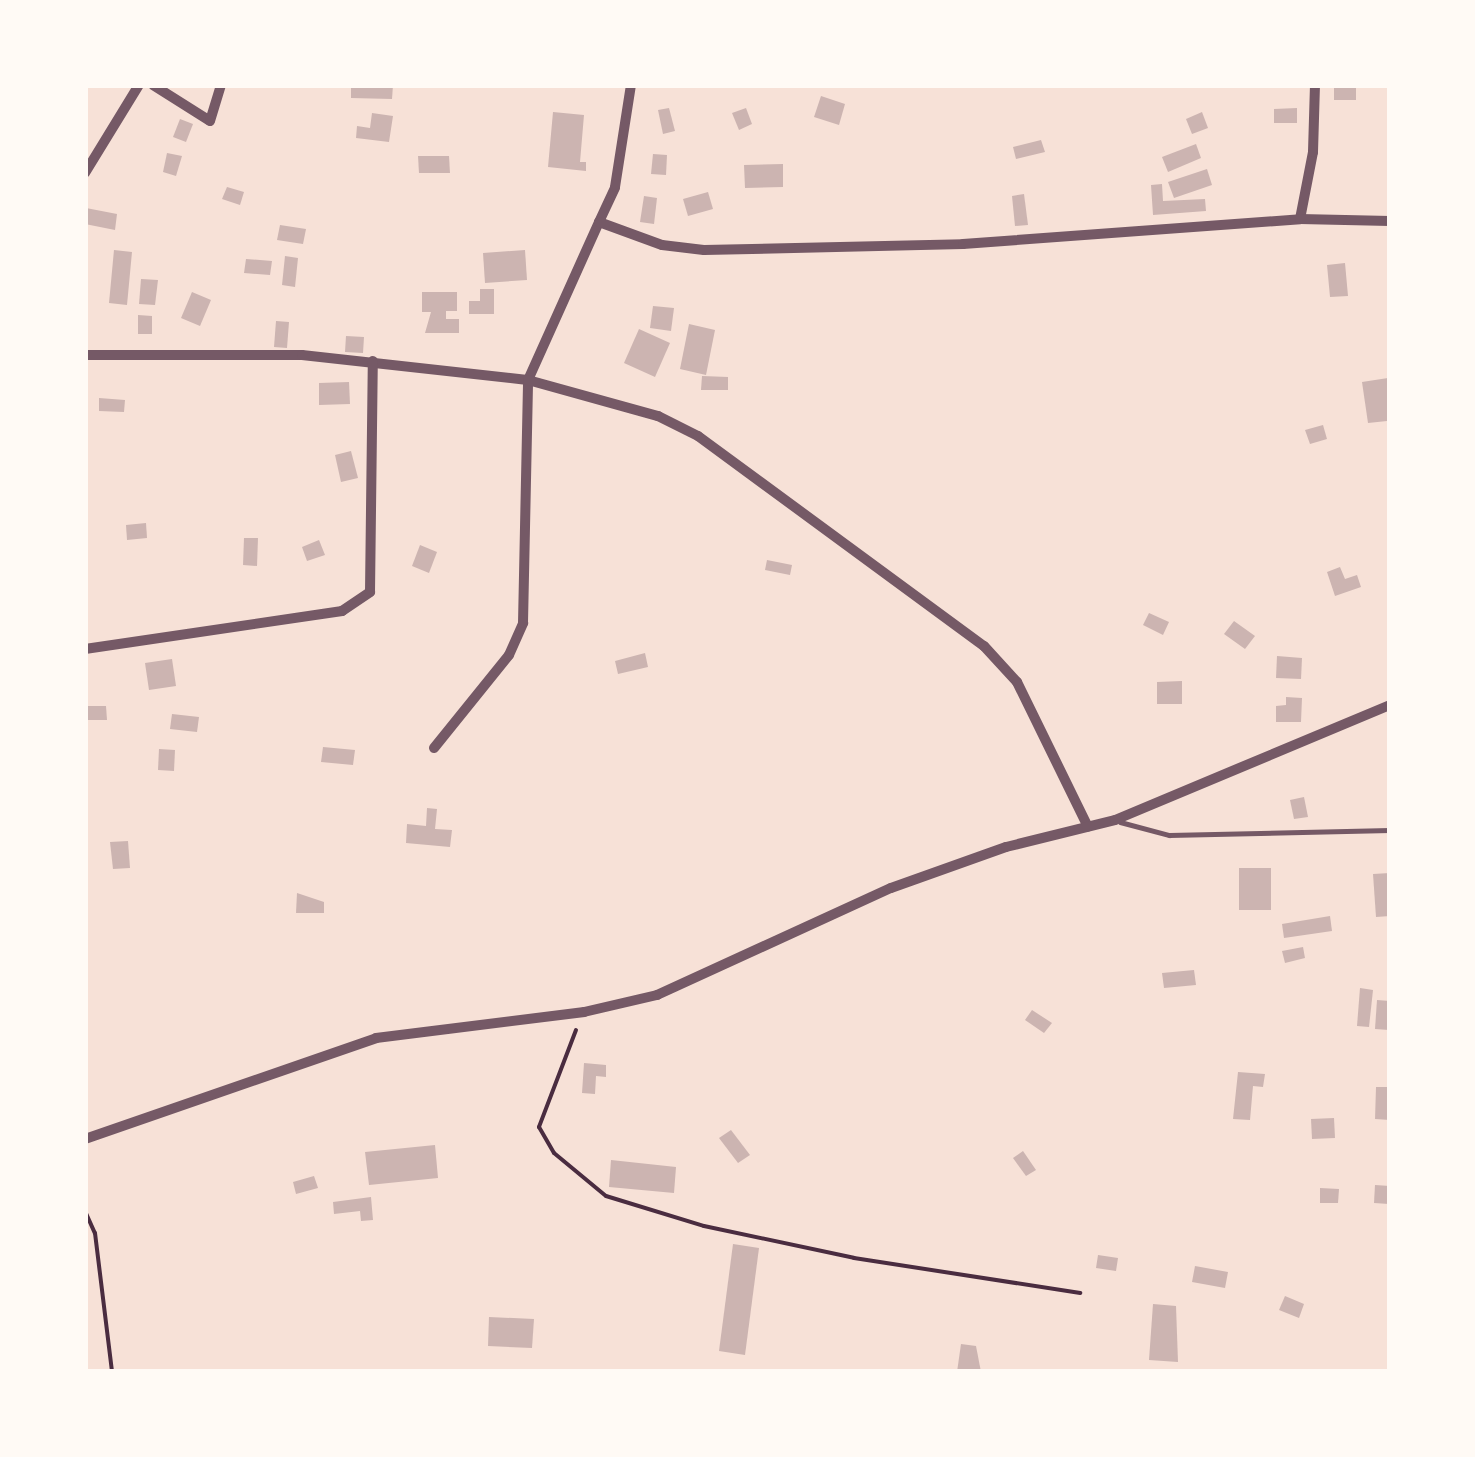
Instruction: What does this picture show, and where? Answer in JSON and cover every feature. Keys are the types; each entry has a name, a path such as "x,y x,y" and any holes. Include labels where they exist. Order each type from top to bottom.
{"street":[{"path":"85,173 139,85"},
{"path":"154,85 210,121 221,85"},
{"path":"434,748 509,655 523,624 528,380 615,187 631,85"},
{"path":"1300,220 1317,118 1315,85"},
{"path":"598,222 662,245 704,250 906,247 1300,220 1390,221"},
{"path":"85,355 373,360 528,380 658,416 698,436 984,646 1017,682 1088,827"},
{"path":"85,650 342,610 370,592 373,360"},
{"path":"85,1139 376,1038 584,1012 657,995 908,882 1116,820 1390,706"}],"lane":[{"path":"1116,820 1169,836 1390,830"}],"path":[{"path":"584,1012 538,1128 554,1153 606,1196 704,1226 854,1258 1080,1293"},
{"path":"85,1211 94,1233 112,1372"}],"building":[{"path":"351,85 393,85 392,99 351,98"},
{"path":"1334,87 1356,87 1356,100 1334,100"},
{"path":"821,96 845,104 839,125 814,117"},
{"path":"669,108 675,131 663,134 658,110"},
{"path":"746,108 752,124 739,130 732,113"},
{"path":"1297,108 1297,123 1274,123 1274,109"},
{"path":"553,112 584,115 580,162 586,162 586,171 548,167"},
{"path":"1202,112 1208,128 1192,134 1186,119"},
{"path":"372,113 393,116 389,142 356,138 357,126 370,128"},
{"path":"180,119 193,124 186,142 173,137"},
{"path":"1041,140 1045,152 1016,159 1013,147"},
{"path":"1196,144 1201,158 1168,172 1162,157"},
{"path":"167,153 182,156 176,176 163,172"},
{"path":"653,154 667,155 666,175 651,174"},
{"path":"418,156 449,156 450,173 419,173"},
{"path":"783,164 783,187 745,188 744,165"},
{"path":"1207,169 1212,185 1174,198 1168,182"},
{"path":"1162,184 1163,201 1205,199 1206,211 1153,215 1151,185"},
{"path":"227,187 244,192 240,205 222,199"},
{"path":"708,192 713,209 688,216 683,199"},
{"path":"1024,194 1028,225 1015,226 1012,196"},
{"path":"644,196 657,198 654,224 640,222"},
{"path":"86,208 117,214 115,230 85,224"},
{"path":"280,225 306,229 303,244 277,240"},
{"path":"114,250 132,252 127,305 109,303"},
{"path":"525,250 527,280 485,283 483,253"},
{"path":"285,256 298,258 295,287 282,285"},
{"path":"246,259 272,261 270,275 244,273"},
{"path":"1345,263 1348,296 1330,297 1327,265"},
{"path":"141,279 158,280 155,305 139,304"},
{"path":"480,289 494,289 494,314 469,314 469,301 480,301"},
{"path":"192,292 211,300 200,326 181,318"},
{"path":"422,292 457,292 457,311 446,311 446,319 459,319 459,333 425,333 431,312 422,312"},
{"path":"653,306 674,308 671,331 650,328"},
{"path":"138,315 152,316 152,334 138,334"},
{"path":"276,321 289,322 287,348 274,347"},
{"path":"689,324 715,330 706,375 680,369"},
{"path":"639,329 670,343 655,377 624,363"},
{"path":"346,336 364,337 363,353 345,352"},
{"path":"702,376 728,377 728,390 701,390"},
{"path":"1388,378 1387,421 1368,423 1362,382"},
{"path":"349,382 350,404 319,405 319,383"},
{"path":"99,398 125,400 124,412 99,411"},
{"path":"1323,425 1327,439 1310,444 1305,430"},
{"path":"351,451 358,478 341,482 335,455"},
{"path":"146,523 147,538 127,540 126,525"},
{"path":"244,538 258,538 257,566 243,565"},
{"path":"319,540 325,555 307,561 302,547"},
{"path":"420,545 437,552 429,573 412,566"},
{"path":"767,560 792,565 790,575 765,570"},
{"path":"1340,567 1345,579 1357,575 1361,587 1335,596 1327,572"},
{"path":"1149,613 1169,622 1163,635 1143,625"},
{"path":"1234,621 1255,636 1245,649 1224,634"},
{"path":"645,653 648,667 618,674 615,661"},
{"path":"1277,656 1302,658 1301,679 1276,678"},
{"path":"172,659 176,686 149,690 145,663"},
{"path":"1182,681 1182,704 1157,704 1157,682"},
{"path":"1286,697 1302,698 1301,722 1276,722 1276,706 1286,705"},
{"path":"85,706 106,706 107,720 85,720"},
{"path":"172,714 199,717 197,732 170,729"},
{"path":"323,747 355,750 353,765 321,762"},
{"path":"159,749 175,750 174,771 158,770"},
{"path":"1304,797 1308,817 1294,819 1290,800"},
{"path":"427,808 437,809 435,829 452,830 450,847 406,843 407,824 426,826"},
{"path":"128,841 130,868 113,869 110,842"},
{"path":"1239,868 1271,868 1271,910 1239,910"},
{"path":"1390,873 1390,916 1376,917 1373,874"},
{"path":"297,893 324,902 324,913 296,913"},
{"path":"1330,916 1332,931 1284,938 1282,924"},
{"path":"1303,947 1305,958 1285,963 1282,951"},
{"path":"1194,970 1196,985 1164,988 1162,973"},
{"path":"1360,988 1373,990 1369,1027 1357,1026"},
{"path":"1377,1000 1390,1001 1389,1030 1375,1029"},
{"path":"1032,1010 1052,1023 1044,1033 1025,1020"},
{"path":"584,1063 606,1065 606,1077 596,1076 595,1094 582,1093"},
{"path":"1238,1072 1265,1074 1263,1087 1253,1086 1250,1120 1233,1119"},
{"path":"1376,1087 1390,1087 1390,1120 1375,1119"},
{"path":"1334,1118 1335,1138 1312,1139 1311,1119"},
{"path":"731,1130 750,1155 738,1163 719,1138"},
{"path":"435,1145 438,1178 369,1185 365,1152"},
{"path":"1023,1151 1036,1170 1026,1176 1013,1158"},
{"path":"611,1160 676,1167 674,1193 609,1187"},
{"path":"314,1176 318,1188 296,1194 293,1182"},
{"path":"1375,1185 1390,1186 1389,1204 1374,1203"},
{"path":"1320,1188 1339,1189 1338,1203 1320,1203"},
{"path":"371,1197 373,1220 361,1221 360,1211 334,1214 333,1202"},
{"path":"733,1244 759,1248 745,1355 719,1351"},
{"path":"1098,1255 1118,1258 1116,1271 1096,1268"},
{"path":"1195,1266 1228,1272 1225,1288 1192,1282"},
{"path":"1285,1296 1304,1304 1299,1318 1279,1310"},
{"path":"1153,1304 1176,1306 1178,1362 1149,1360"},
{"path":"489,1317 534,1319 532,1348 488,1346"},
{"path":"961,1344 976,1346 981,1372 957,1372"}]}
